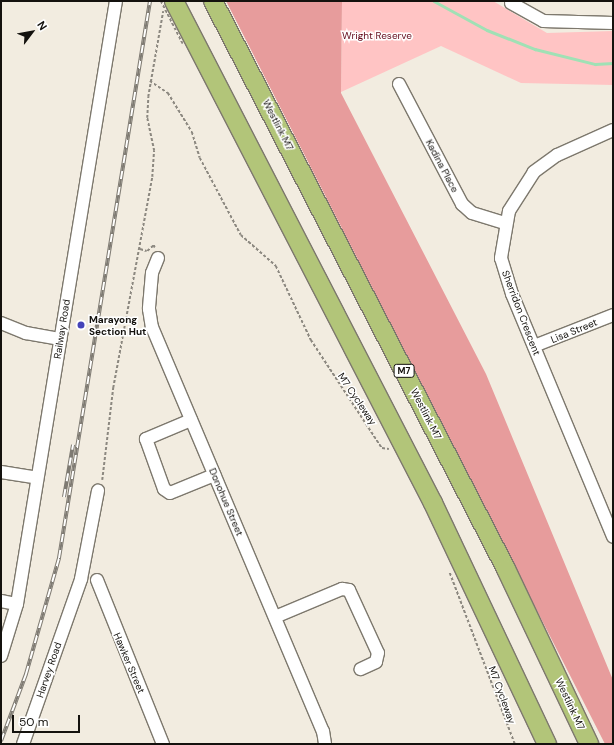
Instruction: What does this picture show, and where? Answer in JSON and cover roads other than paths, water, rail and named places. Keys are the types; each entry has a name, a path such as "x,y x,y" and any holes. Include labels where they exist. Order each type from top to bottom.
{"highway":[{"path":"174,1 433,503 547,744"},
{"name":"Westlink M7","path":"214,1 506,569 589,744"}],"street":[{"name":"Railway Road","path":"1,656 17,604 116,1"},
{"path":"511,3 543,21 613,23"},
{"name":"Kadina Place","path":"399,84 462,204 472,213 505,223"},
{"name":"Sherridon Crescent","path":"613,130 545,162 524,183 505,223 501,258 534,346 613,537"},
{"name":"Donohue Street","path":"158,258 152,273 149,302 152,327 323,731 325,744"},
{"name":"Lisa Street","path":"534,346 613,315"},
{"path":"1,323 26,333 60,338"},
{"path":"191,420 146,439 164,490 172,492 214,475"},
{"path":"1,472 37,478"},
{"name":"Harvey Road","path":"23,744 73,596 81,579 100,487"},
{"name":"Hawker Street","path":"96,580 113,626 163,744"},
{"path":"275,617 342,590 349,590 378,653 376,662 361,669"},
{"path":"1,601 17,604"}],"waterway":[{"path":"434,1 487,30 535,49 595,64 613,63"}],"railway":[{"path":"1,741 26,674 59,558 150,1"},
{"path":"64,497 73,445"}],"place":[{"name":"Marayong Section Hut","path":"81,325"}],"park label":[{"name":"Wright Reserve","path":"377,36"}]}
